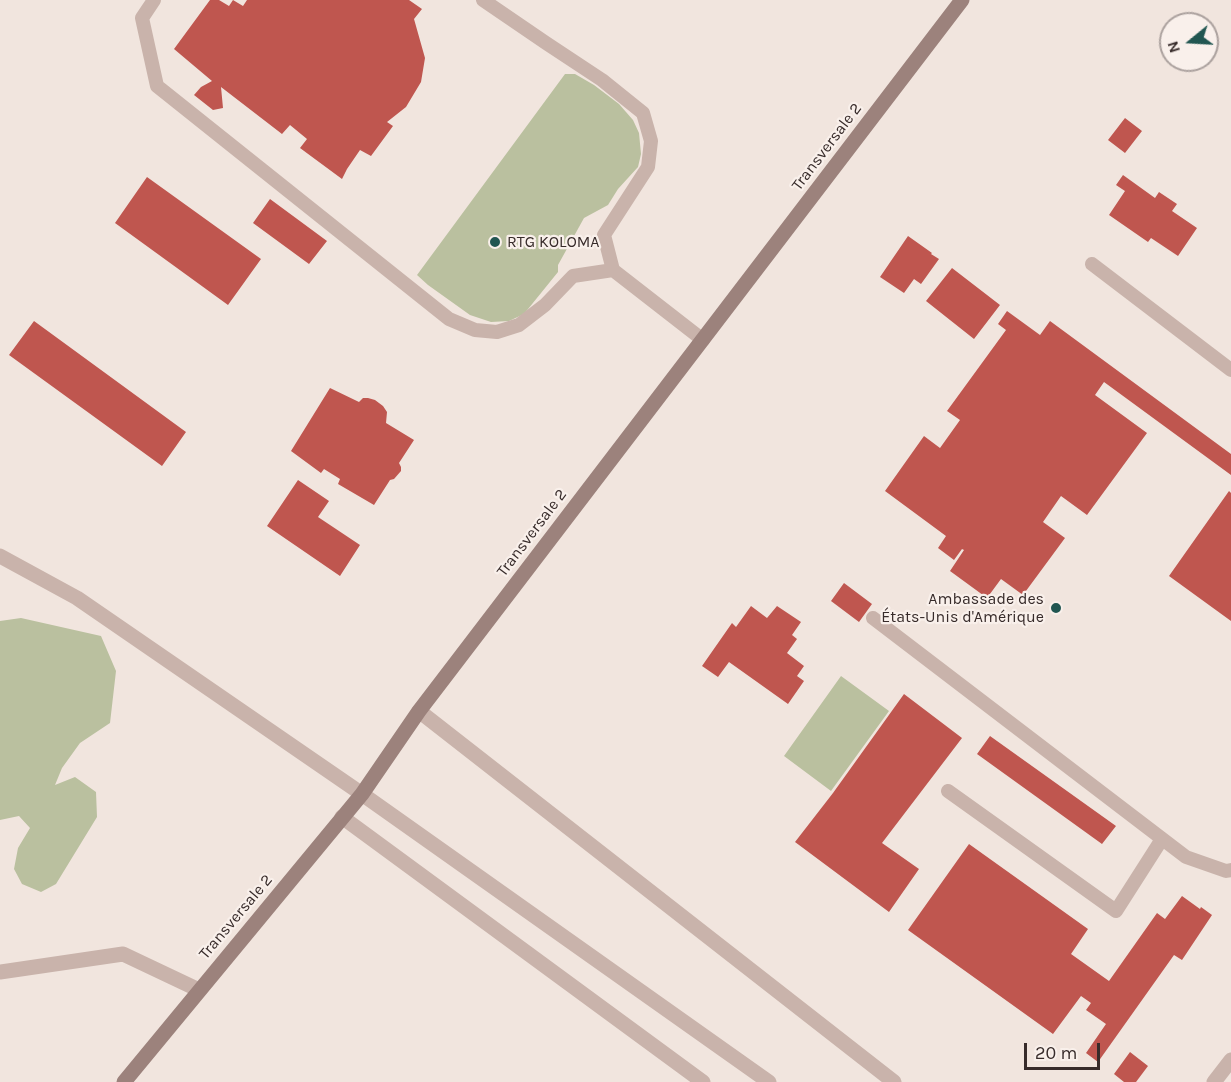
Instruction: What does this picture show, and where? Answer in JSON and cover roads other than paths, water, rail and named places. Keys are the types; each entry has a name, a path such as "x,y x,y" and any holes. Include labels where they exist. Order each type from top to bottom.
{"main road":[{"name":"Transversale 2","path":"124,1082 362,794 419,711 962,0"}],"street":[{"path":"0,556 77,598 362,794 769,1082"},
{"path":"419,711 894,1082"},
{"path":"342,817 684,1077 703,1082"},
{"path":"0,972 123,954 199,990"},
{"path":"1214,1082 1231,1060"}],"lane":[{"path":"154,0 142,18 157,86 449,319 475,330 497,332 519,325 545,305 573,276 614,270"},
{"path":"483,0 602,80 643,113 651,141 648,167 604,236 614,270 703,340"},
{"path":"1092,264 1231,370"},
{"path":"873,618 1186,857 1226,871 1231,870"},
{"path":"948,791 1116,911 1162,839"}],"place":[{"name":"RTG KOLOMA","path":"495,242"},
{"name":"Ambassade des États-Unis d'Amérique","path":"1056,608"}]}
